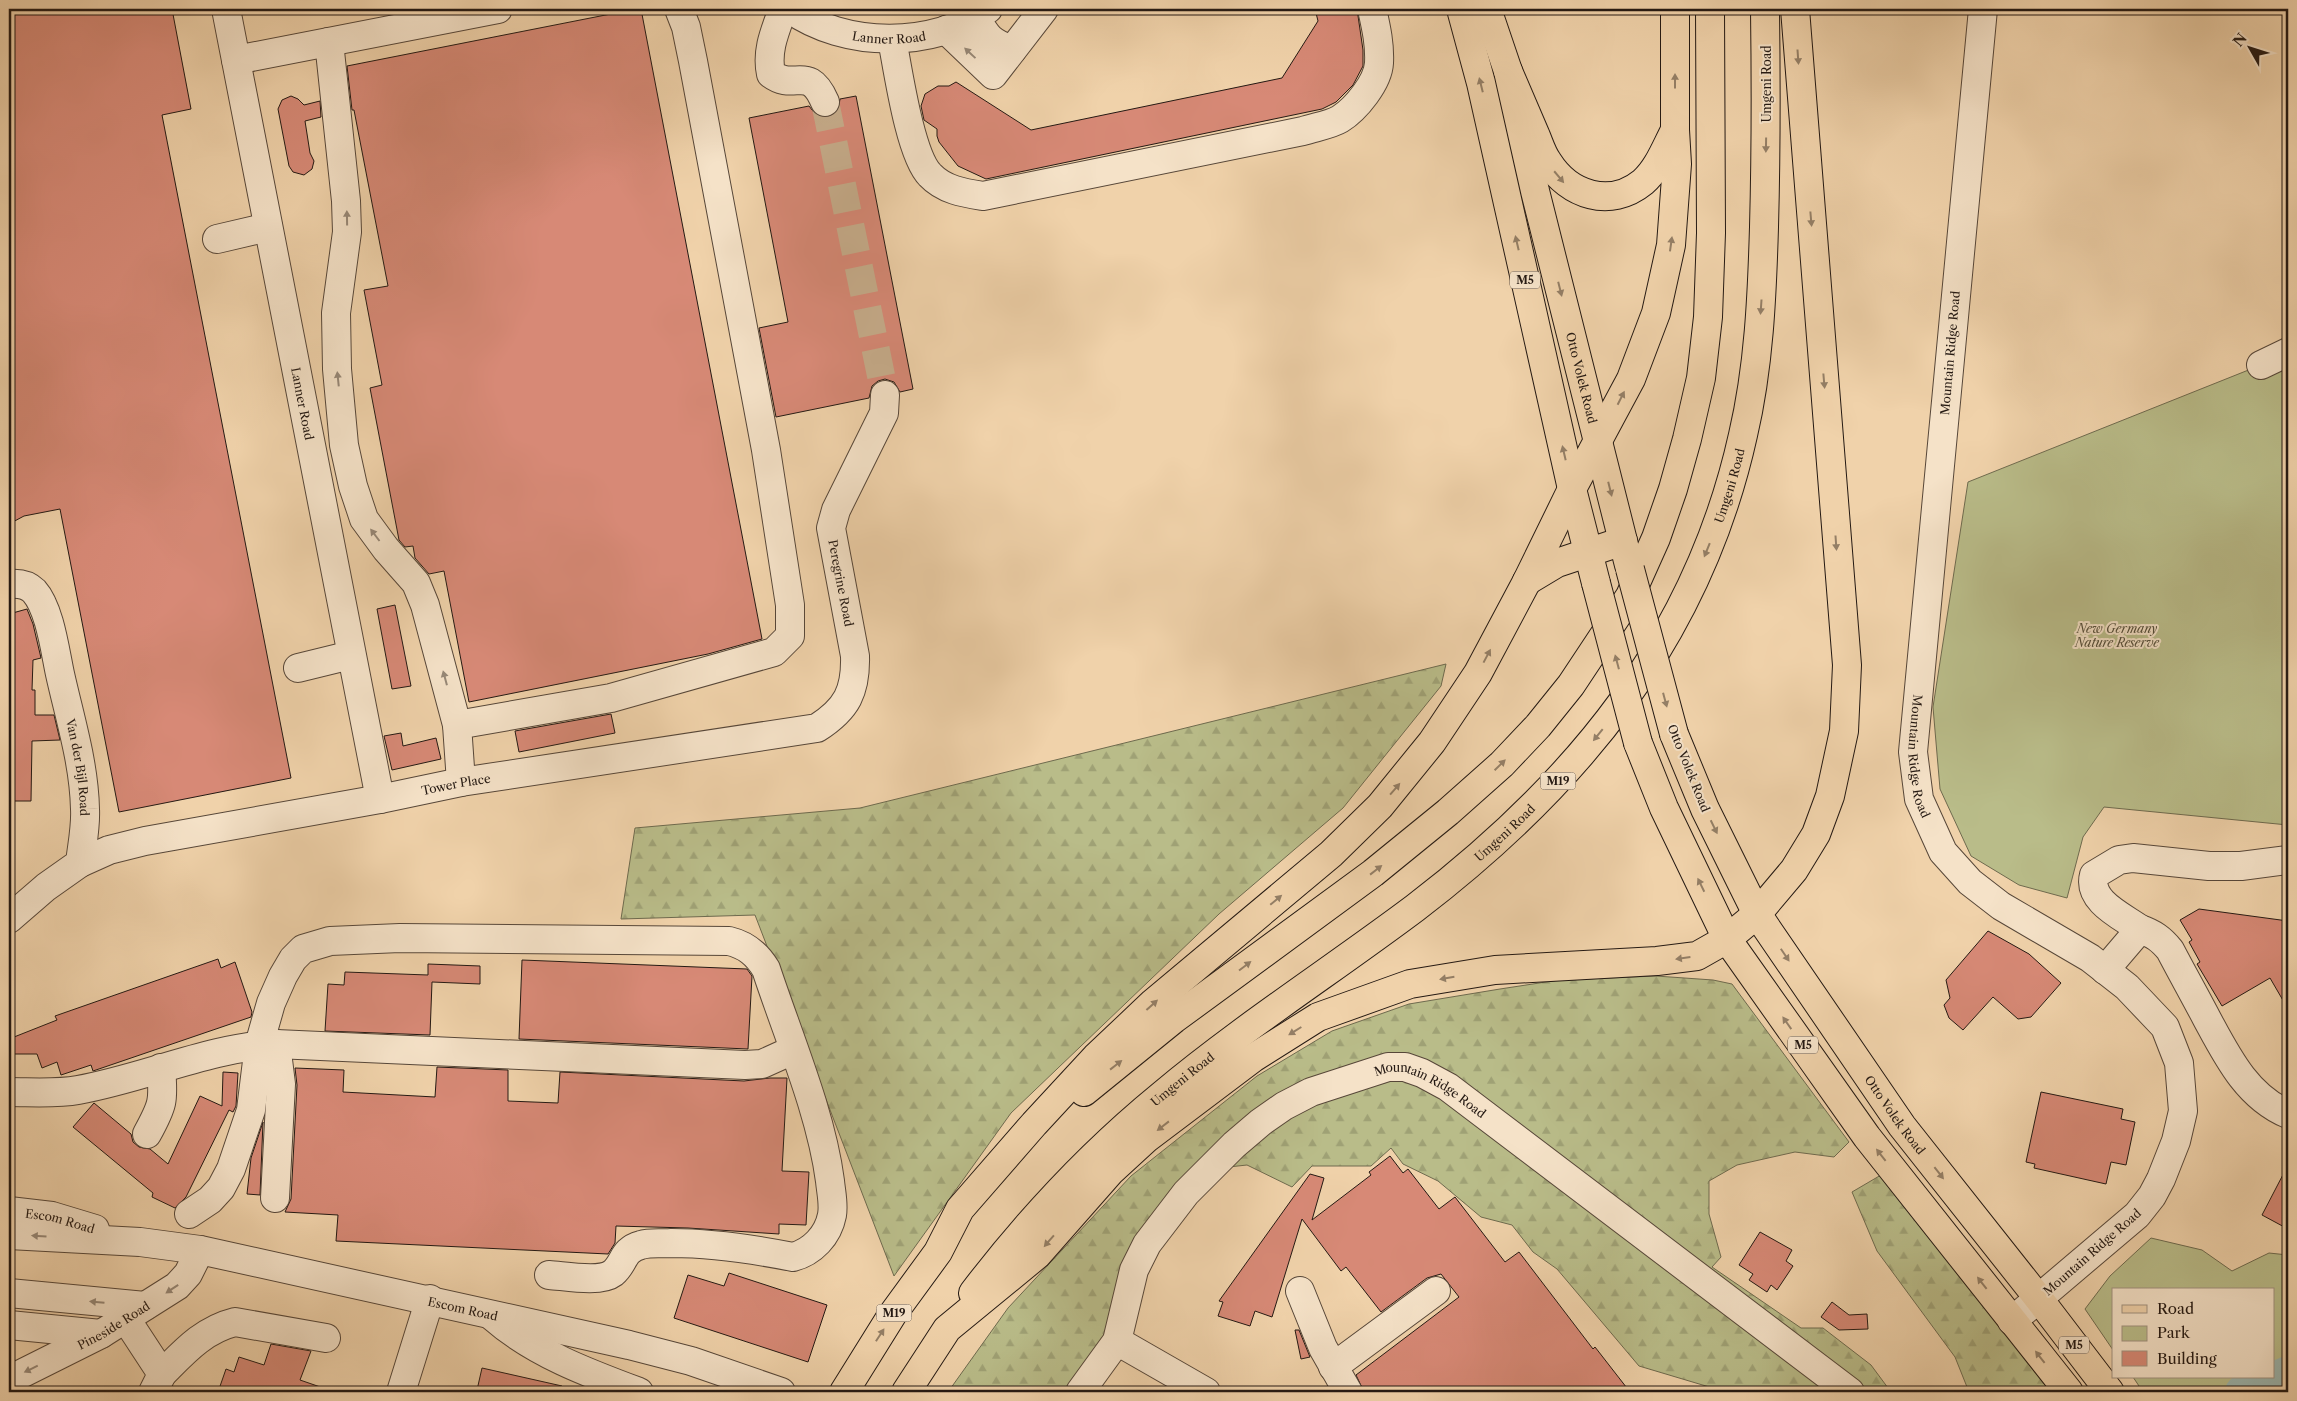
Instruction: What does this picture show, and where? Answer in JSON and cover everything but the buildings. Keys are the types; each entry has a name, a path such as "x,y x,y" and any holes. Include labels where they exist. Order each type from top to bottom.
{"main road":[{"name":"M5","path":"1461,9 1484,93 1572,489 1588,552 1638,743 1664,808 1727,939 1867,1137 2069,1392"},
{"name":"Otto Volek Road","path":"1487,9 1508,70 1535,191 1630,569 1674,734 1705,809 1757,914 1902,1126 2110,1392"},
{"path":"938,1252 960,1209 1096,1057 1153,1003 1331,854 1399,784 1432,742 1469,688 1527,581 1572,489 1599,442 1631,379 1656,312 1671,245 1677,164 1675,130 1675,9"},
{"name":"M19","path":"848,1384 892,1315 938,1252 995,1182 1092,1084 1182,1013 1372,873 1448,812 1502,764 1538,726 1571,685 1623,609 1659,530 1688,439 1701,378 1708,317 1711,233 1710,9"},
{"name":"Umgeni Road","path":"947,1329 1008,1247 1063,1187 1113,1138 1161,1095 1228,1043 1417,906 1525,816 1586,750 1638,683 1696,577 1717,526 1744,434 1759,330 1763,266 1766,99 1765,9"},
{"path":"947,1329 1037,1255 1110,1172 1147,1138 1253,1058 1318,1017 1410,984 1495,970 1657,961 1697,956 1727,939 1757,914 1794,870 1819,827 1830,796 1844,731 1847,665 1795,9"},
{"path":"1508,70 1547,162 1563,182 1583,194 1601,198 1616,196 1642,182 1654,169 1675,130"},
{"path":"1527,581 1550,566 1623,541"},
{"name":"M19","path":"906,1392 947,1329"}],"street":[{"name":"Lanner Road","path":"226,9 380,799"},
{"path":"236,60 498,9"},
{"path":"457,725 611,698 774,652 790,636 790,605 766,450 693,61 686,27 679,9"},
{"path":"782,9 768,58 772,74 777,79 811,82 819,87 825,102"},
{"name":"Lanner Road","path":"790,9 800,16 825,27 860,38 892,39 946,30 982,13"},
{"path":"946,30 994,75 1044,9"},
{"path":"892,39 914,145 929,175 954,191 983,196 1303,131 1339,120 1358,105 1379,65 1378,38 1372,9"},
{"name":"Mountain Ridge Road","path":"1983,9 1913,752 1919,799 1943,852 1970,882 2001,906 2090,958 2127,987 2165,1027 2179,1063 2183,1111 2176,1140 2152,1196 2137,1214 2012,1321"},
{"path":"982,13 988,38 995,44 1012,50"},
{"path":"329,42 346,201 347,232 336,313 337,369 344,445 353,486 364,519 386,549 416,583 425,605 457,725 461,782"},
{"path":"217,239 268,227"},
{"path":"2261,365 2288,352"},
{"name":"Peregrine Road","path":"834,717 849,696 856,676 855,656 831,528 836,510 884,413 885,395"},
{"name":"Van der Bijl Road","path":"20,586 42,606 50,632 81,766 85,818 80,862"},
{"path":"298,668 351,655"},
{"name":"Tower Place","path":"80,862 109,850 145,840 380,799 461,782 788,734 817,728 834,717"},
{"path":"2288,860 2241,866 2209,866 2148,859 2119,860 2094,875 2092,885 2094,893 2103,903 2140,929 2153,933 2170,950 2232,1066 2251,1089 2275,1108 2288,1114"},
{"path":"9,919 46,886 80,862"},
{"path":"2105,970 2140,929"},
{"path":"189,1214 210,1200 221,1188 232,1169 251,1110 268,1044 271,1002 283,976 294,959 303,950 319,943 400,938 729,940 748,948 760,958 766,969 811,1100 828,1162 832,1216 817,1244 802,1255 792,1257 724,1245 644,1244 630,1250 623,1256 614,1272 608,1276 595,1278 549,1275"},
{"path":"268,1044 281,1084 275,1198"},
{"path":"9,1092 75,1090 268,1044 745,1065 762,1064 793,1050"},
{"name":"Mountain Ridge Road","path":"1080,1392 1117,1341 1129,1286 1146,1244 1186,1193 1234,1145 1284,1106 1311,1092 1388,1067 1405,1067 1422,1073 1448,1087 1850,1392"},
{"path":"147,1134 161,1109 163,1095 162,1068"},
{"name":"Escom Road","path":"9,1211 52,1216 140,1242"},
{"name":"Escom Road","path":"9,1235 140,1242 200,1250 488,1312 672,1356 781,1392"},
{"name":"Pineside Road","path":"9,1380 101,1334 136,1312 183,1280 193,1266 200,1250"},
{"path":"1300,1290 1333,1367 1348,1392"},
{"path":"1333,1367 1436,1291"},
{"path":"9,1293 136,1312 158,1383"},
{"path":"400,1392 430,1299"},
{"path":"488,1312 524,1341 588,1373 640,1392"},
{"path":"158,1383 191,1345 206,1333 235,1322 326,1338"},
{"path":"9,1325 101,1334"},
{"path":"1117,1341 1206,1392"}],"green space":[{"name":"New Germany Nature Reserve","path":"2261,365 2288,368 2288,825 2104,807 2083,837 2067,898 2019,885 1971,856 1940,789 1933,707 1968,482"},
{"path":"1446,664 1441,686 1343,808 1219,914 1011,1113 894,1276 755,915 621,919 635,828 860,808"},
{"path":"1656,976 1713,980 1732,984 1849,1142 1834,1157 1795,1152 1737,1165 1709,1181 1709,1214 1721,1257 1712,1267 1801,1328 1823,1328 1871,1365 1891,1392 1726,1392 1639,1366 1557,1269 1533,1252 1512,1225 1481,1217 1438,1181 1403,1164 1391,1148 1371,1166 1312,1166 1292,1187 1247,1165 1210,1169 1186,1193 1080,1392 948,1392 1008,1308 1131,1176 1257,1076 1332,1031 1409,1004 1559,980"},
{"path":"1881,1175 2051,1392 1969,1392 1955,1357 1877,1251 1852,1192"},
{"path":"2151,1238 2202,1250 2232,1271 2269,1253 2288,1255 2288,1392 2143,1392 2134,1378 2274,1378 2274,1288 2112,1288 2112,1349 2085,1309 2110,1276"}],"waterway":[{"path":"2242,1392 2288,1373"}],"tunnel":[{"path":"825,102 885,395"}]}
